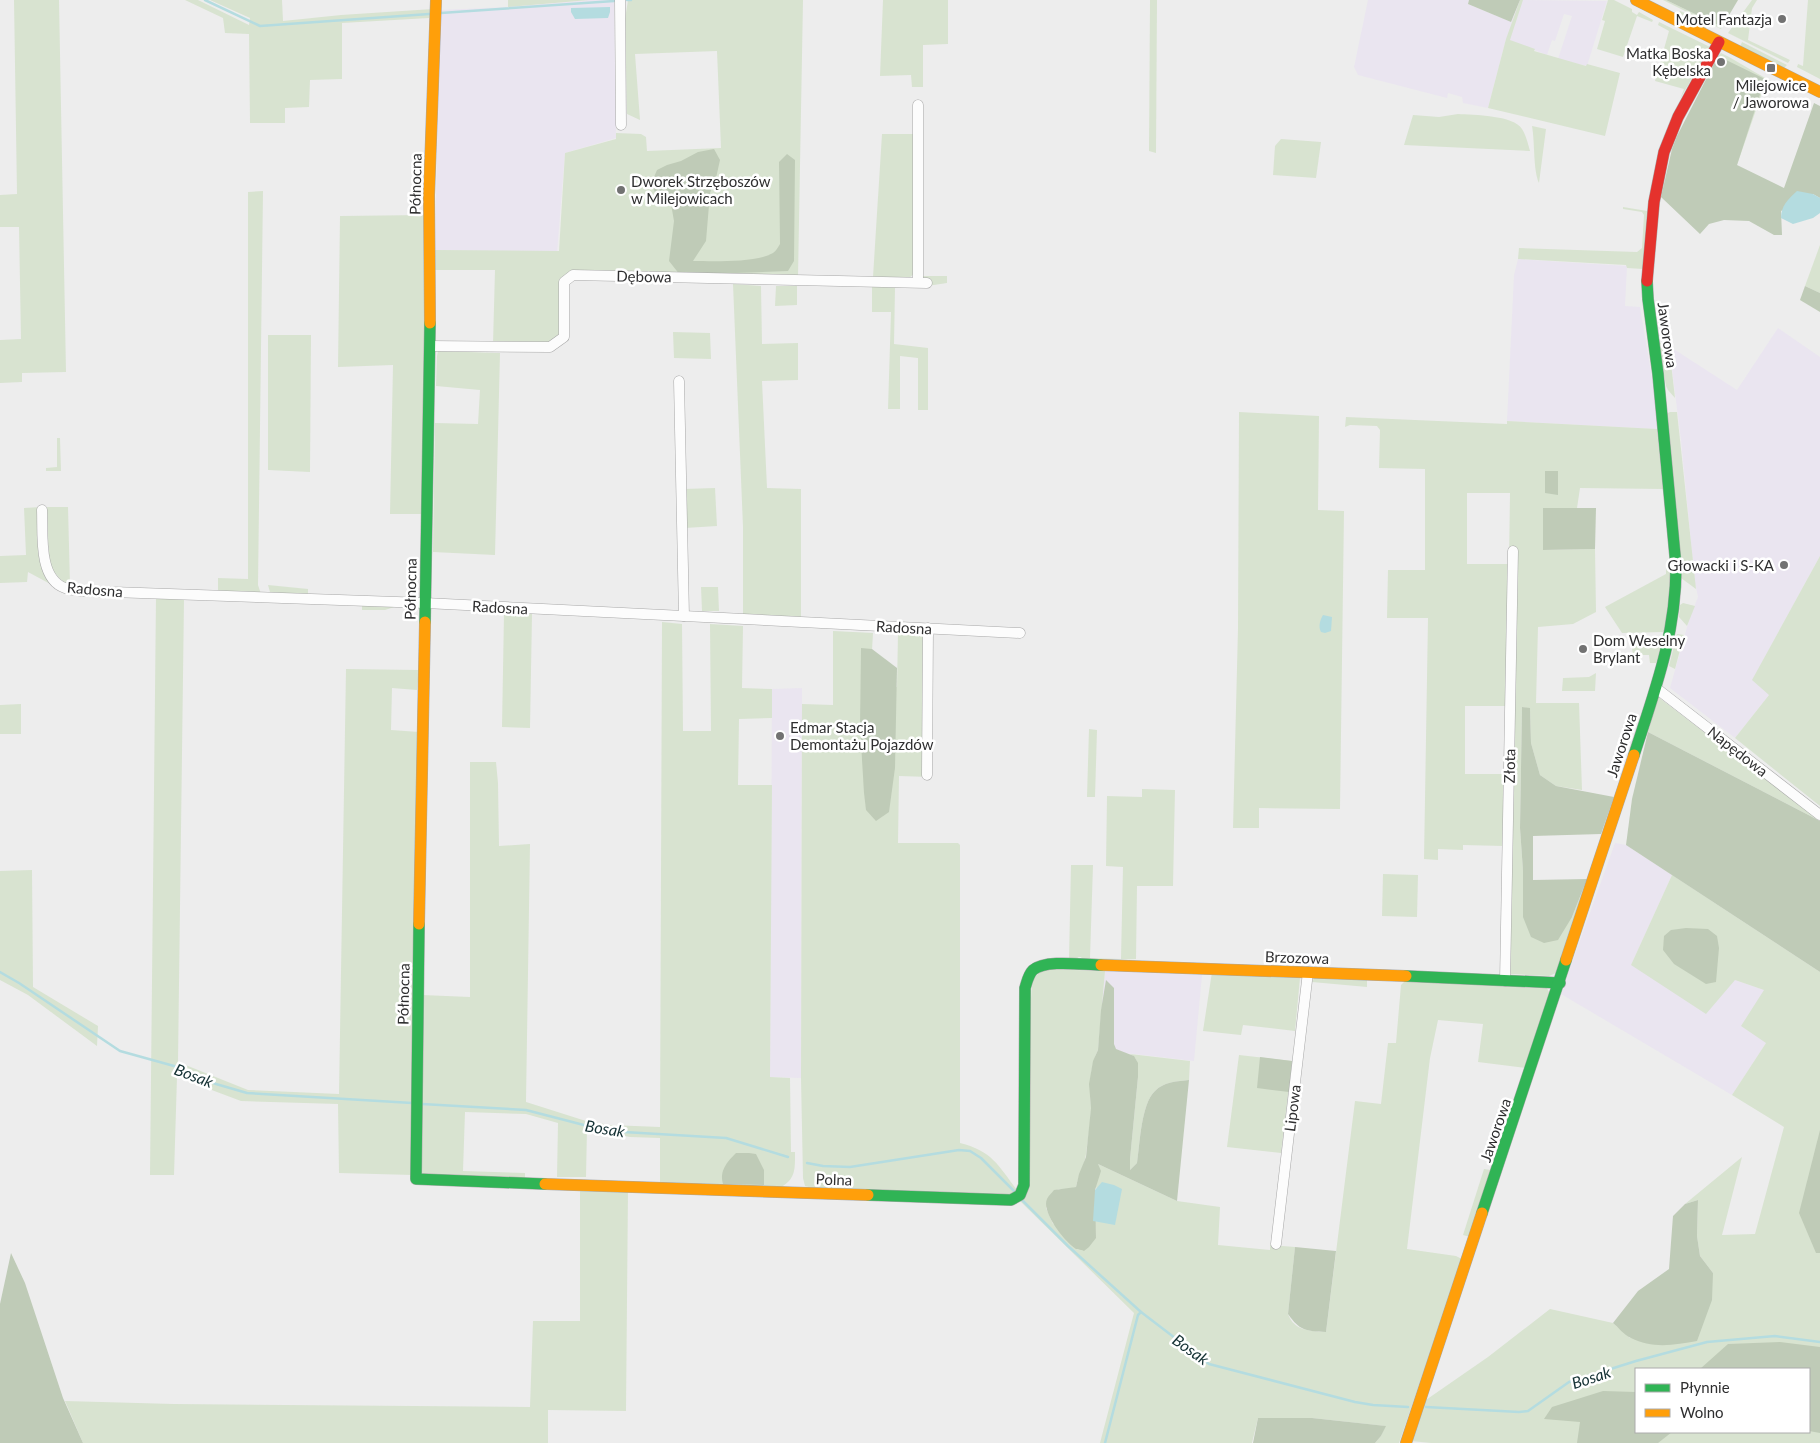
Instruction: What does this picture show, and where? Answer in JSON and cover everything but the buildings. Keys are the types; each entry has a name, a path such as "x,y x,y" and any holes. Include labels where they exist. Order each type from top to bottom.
{"street":[{"name":"Północna","path":"416,1178 430,346 429,195 436,0"},
{"path":"620,0 621,125"},
{"path":"1636,0 1820,92"},
{"name":"Jaworowa","path":"1406,1443 1560,983 1667,652 1673,625 1676,581 1658,374 1648,299 1647,275 1652,217 1664,152 1678,117 1716,49 1718,42"},
{"name":"Dębowa","path":"430,346 550,347 564,337 564,282 573,275 922,282 918,105"},
{"path":"678,381 684,616"},
{"name":"Radosna","path":"42,510 46,568 51,578 65,588 112,592 425,603 1020,633"},
{"name":"Złota","path":"1505,980 1513,551"},
{"path":"927,775 928,628"},
{"name":"Napędowa","path":"1656,688 1820,815"},
{"name":"Brzozowa","path":"1033,968 1056,964 1560,983"},
{"name":"Polna","path":"416,1178 1011,1200 1020,1195 1024,1186 1025,988 1033,968"},
{"name":"Lipowa","path":"1276,1244 1308,972"}],"shaded area":[{"path":"589,0 614,0 616,138 565,153 557,253 435,250 440,10 508,7"},
{"path":"1368,0 1469,0 1468,4 1511,22 1520,0 1607,1 1587,66 1558,59 1572,16 1564,14 1555,41 1552,40 1547,55 1506,39 1488,108 1463,103 1462,97 1448,93 1447,98 1358,75 1354,67"},
{"path":"1518,259 1627,266 1625,306 1640,307 1654,390 1657,429 1507,421 1514,275"},
{"path":"1778,328 1820,357 1820,556 1762,662 1769,695 1735,738 1670,688 1689,620 1698,597 1669,346 1737,390"},
{"name":"Edmar Stacja Demontażu Pojazdów","path":"802,688 801,1078 770,1077 772,689"},
{"path":"1615,843 1626,845 1672,875 1631,965 1735,980 1764,990 1766,1043 1732,1095 1561,994"},
{"path":"1105,971 1202,975 1194,1061 1100,1050"}],"green space":[{"path":"14,0 59,0 66,372 22,373 22,382 0,383 0,340 21,339 19,227 0,227 0,195 17,194"},
{"path":"185,0 198,0 249,25 250,18 210,0 282,0 283,21 433,9 429,18 342,23 342,79 310,80 309,107 285,108 285,123 250,123 249,34 225,33 223,18"},
{"path":"508,0 589,0 508,7"},
{"path":"628,0 803,0 798,277 566,275 559,336 546,344 493,344 495,270 426,270 423,514 390,514 393,365 338,367 340,216 424,215 435,250 559,251 565,153 616,139 616,133 641,134 646,137 647,151 721,148 717,51 635,54 640,120 627,114 625,19"},
{"path":"883,0 948,0 948,44 923,45 923,87 912,87 911,75 880,76"},
{"path":"1150,0 1157,0 1156,153 1149,151"},
{"path":"1469,0 1520,0 1511,22 1468,4"},
{"path":"1520,0 1523,0 1510,40 1535,49 1534,51 1586,66 1587,64 1620,73 1605,136 1488,108 1506,39"},
{"path":"1608,0 1614,0 1632,9 1632,12 1637,15 1639,12 1653,20 1652,22 1637,16 1623,57 1597,49 1605,21 1602,20"},
{"path":"1663,0 1666,0 1722,27 1721,29"},
{"path":"1666,0 1738,0 1722,27"},
{"path":"1752,0 1757,0 1752,8 1748,40 1790,60 1788,63 1728,33"},
{"path":"1808,0 1820,0 1820,79 1797,67 1798,64 1803,66"},
{"path":"1680,11 1706,25 1706,31 1679,13"},
{"path":"1659,22 1710,47 1680,99 1684,89 1655,81 1669,31 1658,25"},
{"path":"1742,42 1787,65 1784,68 1740,47"},
{"path":"1721,53 1771,81 1788,88 1788,91 1766,81 1737,165 1718,56"},
{"path":"1718,56 1765,79 1737,165 1784,188 1814,103 1820,106 1820,198 1813,194 1781,211 1782,235 1774,235 1749,221 1724,220 1709,224 1700,234 1661,197 1672,149 1677,136"},
{"path":"1458,114 1502,118 1518,124 1525,134 1530,151 1404,145 1413,115 1439,117"},
{"path":"1532,126 1546,129 1539,183 1536,171"},
{"path":"882,134 913,134 915,273 909,278 873,277"},
{"path":"1281,139 1321,142 1316,178 1273,175 1275,146"},
{"path":"714,149 720,160 710,193 706,241 693,261 745,260 766,256 775,251 780,244 779,162 787,154 795,160 794,261 788,271 680,275 669,261 674,221 671,204 656,194 651,184 657,170 698,152"},
{"path":"263,191 258,585 261,594 218,592 218,578 248,579 248,192"},
{"path":"1623,207 1647,211 1643,269 1627,268 1626,265 1518,259 1519,248 1637,252 1642,248 1644,215 1642,212 1623,209"},
{"path":"1820,245 1820,293 1805,286"},
{"path":"923,267 923,276 947,276 947,283 927,286 921,275"},
{"path":"733,284 761,286 762,344 798,343 798,380 762,381 767,488 801,489 801,617 743,616 743,527"},
{"path":"898,285 901,288 895,288 894,344 928,348 928,410 918,410 918,358 900,356 900,409 888,409 891,312 872,312 872,286"},
{"path":"776,286 797,286 797,305 775,306"},
{"path":"1805,286 1820,293 1820,312 1800,300"},
{"path":"673,332 710,333 711,359 674,358"},
{"path":"268,335 311,335 310,472 268,470"},
{"path":"1658,342 1669,346 1675,398 1666,386"},
{"path":"438,351 500,353 495,555 433,552 435,423 478,424 480,390 436,386"},
{"path":"1239,412 1319,416 1318,510 1344,511 1340,809 1259,808 1259,828 1233,828 1238,628"},
{"path":"1677,412 1696,589 1681,578 1666,414"},
{"path":"1346,417 1507,424 1507,421 1657,429 1663,489 1580,488 1577,508 1543,508 1543,550 1595,549 1596,612 1573,624 1538,627 1536,703 1579,703 1582,790 1556,786 1540,775 1531,743 1530,709 1522,707 1520,828 1523,871 1523,917 1572,917 1587,879 1556,973 1549,976 1511,974 1509,970 1504,846 1463,845 1463,850 1438,849 1438,860 1424,859 1428,618 1387,618 1388,570 1425,570 1425,469 1379,468 1380,430 1377,426 1350,425 1345,427","holes":["1467,493 1510,493 1509,564 1467,564","1465,706 1506,706 1505,774 1465,774"]},
{"path":"57,438 60,438 61,471 46,471 46,468 57,467"},
{"path":"1545,471 1558,471 1558,495 1545,493"},
{"path":"715,488 717,526 685,528 684,489"},
{"path":"41,507 54,586 28,572 27,582 0,583 0,556 26,555 24,508"},
{"path":"47,507 68,507 70,585 61,580 49,566"},
{"path":"1543,508 1596,508 1595,549 1543,550"},
{"path":"1820,556 1820,806 1735,738 1769,695 1752,680"},
{"path":"1666,565 1673,565 1668,626 1663,632 1622,633 1605,607 1666,574"},
{"path":"268,585 308,589 308,595 276,594 270,592"},
{"path":"701,587 718,587 719,611 702,611"},
{"path":"156,596 184,599 178,1062 248,1090 339,1094 346,669 419,670 417,690 392,688 391,730 419,732 413,1175 339,1173 338,1104 241,1101 177,1077 174,1175 150,1175"},
{"path":"1683,603 1695,606 1687,626 1679,617 1680,605"},
{"path":"362,605 397,606 385,610 362,610"},
{"path":"504,614 532,614 530,728 502,727"},
{"path":"662,622 682,624 683,731 711,731 710,624 743,626 742,688 772,689 772,718 739,719 738,785 772,785 770,1077 790,1078 791,1152 795,1152 795,1168 792,1177 781,1187 660,1183 660,1138 630,1137 587,1129 586,1177 557,1177 558,1123 526,1114 465,1112 463,1171 525,1173 525,1178 424,1175 421,1172 422,995 470,997 470,762 496,762 499,846 530,844 526,1102 586,1121 610,1125 660,1127"},
{"path":"833,631 873,633 870,684 897,687 898,633 930,637 930,777 899,776 898,843 958,843 960,845 960,1143 980,1150 993,1160 1017,1190 1012,1195 812,1188 805,1186 803,1178 801,1078 802,704 833,705"},
{"path":"1677,634 1684,635 1675,669 1669,666"},
{"path":"1633,640 1661,641 1660,643 1663,646 1656,663 1650,663 1649,655 1633,655 1631,642"},
{"path":"861,648 872,649 897,668 895,768 889,812 876,821 866,810 864,793 860,726"},
{"path":"1596,673 1595,691 1562,691 1563,678 1589,677"},
{"path":"1657,696 1820,821 1648,732"},
{"path":"21,704 21,734 0,734 0,705"},
{"path":"1522,707 1530,708 1531,743 1540,775 1556,786 1614,797 1601,834 1533,836 1533,880 1587,879 1572,917 1558,940 1544,943 1531,937 1523,917 1523,871 1520,828"},
{"path":"1089,729 1097,730 1095,797 1087,797"},
{"path":"1648,732 1820,821 1820,972 1626,845 1632,799"},
{"path":"1142,789 1175,790 1173,886 1137,886 1136,959 1084,961 1081,957 1078,957 1076,961 1069,960 1071,865 1093,865 1090,958 1121,959 1123,867 1106,866 1107,796 1142,797"},
{"path":"32,870 33,987 98,1026 97,1046 28,995 0,980 0,871"},
{"path":"1383,874 1418,875 1417,917 1382,916"},
{"path":"1672,875 1820,972 1820,1443 1431,1443 1411,1441 1423,1402 1488,1357 1550,1309 1613,1323 1630,1338 1713,1273 1700,1256 1697,1236 1698,1200 1685,1204 1742,1157 1722,1235 1755,1234 1784,1127 1732,1095 1766,1043 1741,1026 1764,990 1735,980 1706,1014 1631,965"},
{"path":"1686,928 1708,929 1717,936 1719,948 1716,982 1706,984 1674,964 1663,950 1664,936 1671,930"},
{"path":"1043,969 1105,971 1098,1050 1091,1078 1091,1107 1085,1158 1076,1187 1058,1189 1046,1208 1053,1224 1096,1238 1095,1221 1115,1224 1096,1187 1095,1190 1098,1164 1177,1201 1220,1207 1218,1245 1270,1250 1270,1245 1295,1247 1288,1314 1298,1327 1326,1332 1355,1101 1381,1104 1388,1043 1396,1043 1401,985 1405,981 1547,988 1550,994 1526,1068 1478,1062 1483,1024 1438,1020 1430,1058 1407,1249 1456,1256 1462,1259 1399,1443 1375,1443 1381,1436 1385,1426 1312,1418 1258,1418 1252,1443 1100,1443 1134,1313 1020,1201 1032,980"},
{"path":"1212,972 1300,978 1295,1031 1243,1025 1241,1035 1203,1031"},
{"path":"1315,976 1367,978 1367,987 1312,982"},
{"path":"1106,980 1114,988 1114,1044 1116,1049 1134,1056 1138,1063 1130,1170 1137,1163 1144,1114 1150,1097 1158,1088 1171,1082 1189,1080 1177,1201 1098,1164 1101,1171 1095,1190 1096,1238 1084,1251 1076,1249 1060,1234 1047,1211 1046,1205 1048,1198 1054,1190 1076,1187 1086,1157 1091,1108 1089,1084 1093,1061 1098,1050 1101,1010"},
{"path":"1130,1054 1190,1061 1189,1080 1171,1082 1158,1088 1150,1097 1144,1114 1137,1163 1130,1170 1138,1067 1135,1058"},
{"path":"1239,1055 1292,1061 1281,1153 1227,1147"},
{"path":"1260,1057 1292,1061 1289,1092 1257,1088"},
{"path":"1820,1130 1820,1253 1816,1253 1799,1213"},
{"path":"736,1153 756,1154 764,1170 764,1185 723,1184 723,1171"},
{"path":"1484,1169 1491,1170 1470,1237 1463,1235"},
{"path":"581,1188 628,1190 626,1411 548,1410 548,1443 83,1443 65,1401 174,1404 530,1407 533,1321 580,1321"},
{"path":"1698,1200 1697,1236 1700,1256 1713,1273 1712,1300 1697,1341 1672,1345 1655,1345 1631,1338 1613,1323 1638,1291 1669,1269 1673,1216 1685,1204"},
{"path":"1295,1247 1336,1251 1326,1332 1304,1329 1296,1324 1288,1314"},
{"path":"11,1253 25,1283 63,1398 83,1443 0,1443 0,1304"},
{"path":"1780,1342 1820,1347 1820,1433 1810,1431 1810,1368 1701,1368 1728,1344"},
{"path":"1603,1391 1635,1392 1635,1433 1671,1433 1658,1443 1577,1443 1580,1422 1544,1419 1552,1407"},
{"path":"1258,1418 1312,1418 1386,1426 1375,1443 1253,1443"}],"water":[{"path":"610,7 608,18 575,19 571,12 571,8"},
{"path":"1797,191 1813,194 1820,198 1820,213 1813,218 1793,224 1781,218 1781,214 1786,203"},
{"path":"1323,615 1332,617 1331,631 1325,633 1321,632 1320,628 1320,621"},
{"path":"1102,1182 1122,1189 1115,1225 1093,1221 1095,1190"}],"waterway":[{"path":"205,0 260,26 429,14"},
{"path":"441,13 614,1"},
{"name":"Bosak","path":"0,972 120,1051 174,1066 216,1084 247,1093 412,1103"},
{"name":"Bosak","path":"422,1104 526,1110 607,1131 726,1138 788,1157"},
{"name":"Bosak","path":"807,1163 823,1166 850,1167 959,1150 970,1151 981,1158 1014,1191"},
{"name":"Bosak","path":"1022,1200 1068,1246 1141,1312 1209,1364 1355,1402 1408,1407"},
{"path":"1105,1443 1138,1315 1141,1312"},
{"name":"Bosak","path":"1426,1407 1528,1411 1569,1382 1636,1361 1707,1342 1775,1336 1820,1342"}],"traffic: fast":[{"path":"1634,755 1663,662 1672,616 1676,566 1658,374 1647,281"},
{"path":"425,622 430,323"},
{"path":"419,924 416,1179 545,1184"},
{"path":"1482,1213 1566,960"},
{"path":"868,1195 1011,1200 1020,1195 1024,1185 1025,988 1028,979 1033,970 1047,965 1066,963 1101,965"},
{"path":"1406,976 1560,983"}],"traffic: slow":[{"path":"430,323 429,195 436,0"},
{"path":"1636,0 1820,92"},
{"path":"419,924 425,622"},
{"path":"1566,960 1634,755"},
{"path":"1101,965 1406,976"},
{"path":"545,1184 868,1195"},
{"path":"1406,1443 1482,1213"}],"traffic: jam":[{"path":"1647,281 1654,202 1664,152 1678,117 1719,42"}],"place":[{"name":"Motel Fantazja","path":"1782,19"},
{"name":"Matka Boska Kębelska","path":"1721,62"},
{"name":"Milejowice / Jaworowa","path":"1771,68"},
{"name":"Dworek Strzęboszów w Milejowicach","path":"621,190"},
{"name":"Głowacki i S-KA","path":"1784,565"},
{"name":"Dom Weselny Brylant","path":"1583,649"},
{"name":"Edmar Stacja Demontażu Pojazdów","path":"780,736"}]}
